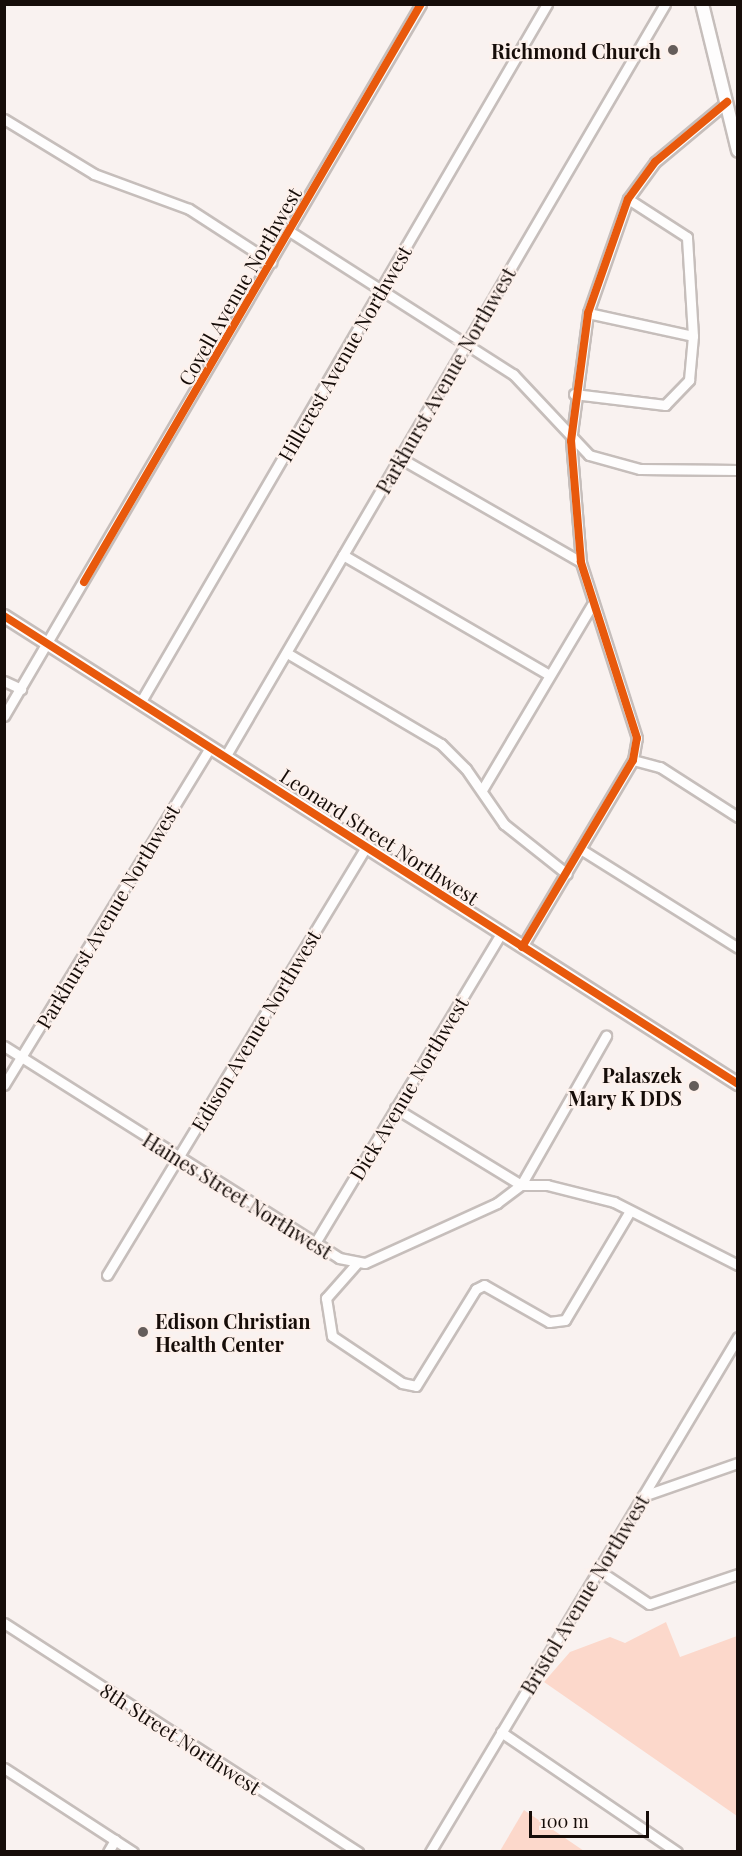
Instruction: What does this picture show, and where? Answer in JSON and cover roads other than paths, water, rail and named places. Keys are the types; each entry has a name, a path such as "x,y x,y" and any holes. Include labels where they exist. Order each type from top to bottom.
{"main road":[{"path":"702,4 738,151"},
{"name":"Leonard Street Northwest","path":"4,616 738,1084"}],"street":[{"name":"Covell Avenue Northwest","path":"4,716 421,4"},
{"name":"Hillcrest Avenue Northwest","path":"140,703 547,4"},
{"name":"Parkhurst Avenue Northwest","path":"225,757 665,4"},
{"path":"522,947 582,850 633,760 636,720 592,605 581,562 571,441 574,394 588,314 628,199 655,162 727,102"},
{"path":"4,132 7,121 94,174 189,209 271,262"},
{"path":"574,394 665,405 689,380 693,336 687,237 678,227 628,199"},
{"path":"289,231 467,340 533,393 571,441 606,463 623,466 738,470"},
{"path":"588,314 693,336"},
{"path":"400,458 581,562"},
{"path":"343,555 549,675"},
{"path":"482,790 592,605"},
{"path":"287,653 441,744 482,790 504,824 567,874"},
{"path":"4,681 21,689"},
{"name":"Parkhurst Avenue Northwest","path":"4,1085 210,747"},
{"path":"633,760 660,767 738,817"},
{"name":"Edison Avenue Northwest","path":"107,1275 366,847"},
{"path":"582,850 738,948"},
{"name":"Dick Avenue Northwest","path":"315,1243 501,933"},
{"name":"Haines Street Northwest","path":"4,1047 315,1243 357,1263 379,1260 497,1203 521,1185 606,1036"},
{"path":"395,1108 521,1185 547,1185 630,1211 738,1265"},
{"path":"357,1263 326,1298 329,1328 351,1352 402,1383 416,1386 476,1289 484,1285 549,1322 565,1320 630,1211"},
{"name":"Bristol Avenue Northwest","path":"430,1851 738,1337"},
{"path":"643,1496 738,1463"},
{"path":"598,1570 649,1604 738,1574"},
{"name":"8th Street Northwest","path":"4,1623 358,1851"},
{"path":"501,1732 677,1851"},
{"path":"4,1768 133,1851"},
{"path":"108,1851 115,1840"}],"place":[{"name":"Richmond Church","path":"673,50"},
{"name":"Palaszek Mary K DDS","path":"694,1086"},
{"name":"Edison Christian Health Center","path":"143,1332"}]}
